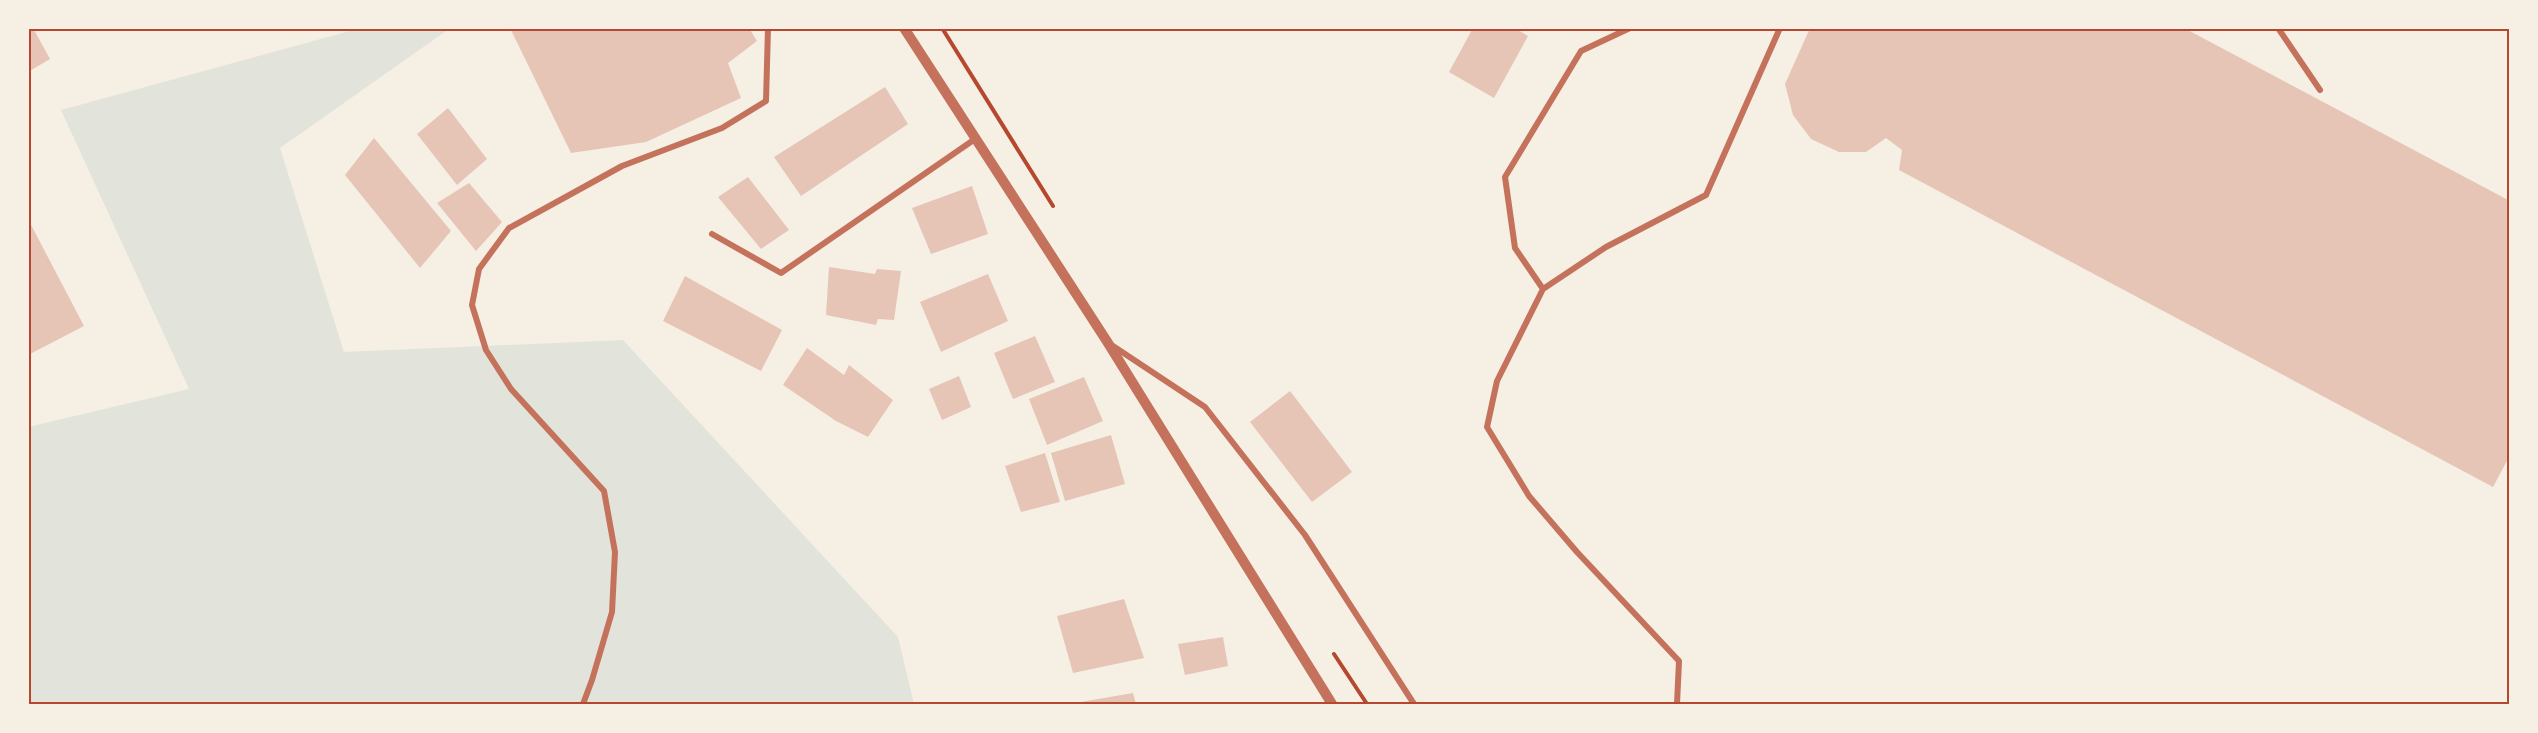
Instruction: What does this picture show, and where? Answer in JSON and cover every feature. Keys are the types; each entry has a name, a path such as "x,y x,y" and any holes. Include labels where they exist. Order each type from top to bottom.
{"street":[{"path":"583,705 612,612 615,552 604,491 511,389 486,350 472,305 479,269 509,228 622,166 722,128 766,101 768,28"},
{"path":"904,28 1108,343 1332,705"},
{"path":"1544,289 1515,248 1505,177 1581,51 1630,28"},
{"path":"1677,705 1679,661 1577,552 1529,496 1486,427 1497,381 1544,289 1606,248 1706,195 1780,28"},
{"path":"2278,28 2320,90"},
{"path":"712,234 781,273 975,139"},
{"path":"1108,343 1205,407 1305,535 1414,705"}],"shaded area":[{"path":"357,29 449,29 280,148 344,352 623,340 898,637 914,704 29,704 28,427 189,389 61,110"}],"building":[{"path":"28,28 33,28 50,59 28,72"},
{"path":"510,28 749,28 757,41 728,63 741,98 646,142 571,153"},
{"path":"1473,28 1514,28 1528,36 1494,98 1449,72"},
{"path":"1810,28 2184,28 2510,201 2510,455 2493,487 1899,170 1902,150 1886,138 1866,152 1839,152 1811,139 1793,115 1785,84"},
{"path":"885,87 908,124 801,196 774,157"},
{"path":"448,108 487,159 457,185 417,134"},
{"path":"374,138 451,231 420,268 345,175"},
{"path":"748,177 789,230 761,249 718,197"},
{"path":"469,183 502,222 476,251 437,203"},
{"path":"972,186 988,234 931,254 912,208"},
{"path":"28,219 84,326 30,354 28,352"},
{"path":"829,267 875,274 877,269 901,271 894,320 878,319 876,325 826,315"},
{"path":"988,274 1008,321 941,352 920,302"},
{"path":"685,276 782,330 761,371 663,321"},
{"path":"1035,336 1055,382 1013,399 994,353"},
{"path":"807,348 844,375 849,365 893,400 868,437 836,421 783,385"},
{"path":"959,376 971,407 942,420 929,389"},
{"path":"1084,377 1103,421 1047,445 1029,399"},
{"path":"1290,391 1352,472 1312,502 1250,422"},
{"path":"1111,435 1125,484 1065,501 1051,453"},
{"path":"1045,453 1060,502 1021,512 1005,466"},
{"path":"1124,599 1144,658 1073,673 1057,616"},
{"path":"1223,637 1228,666 1185,675 1178,644"},
{"path":"1133,693 1136,704 1075,704 1075,703"}]}
